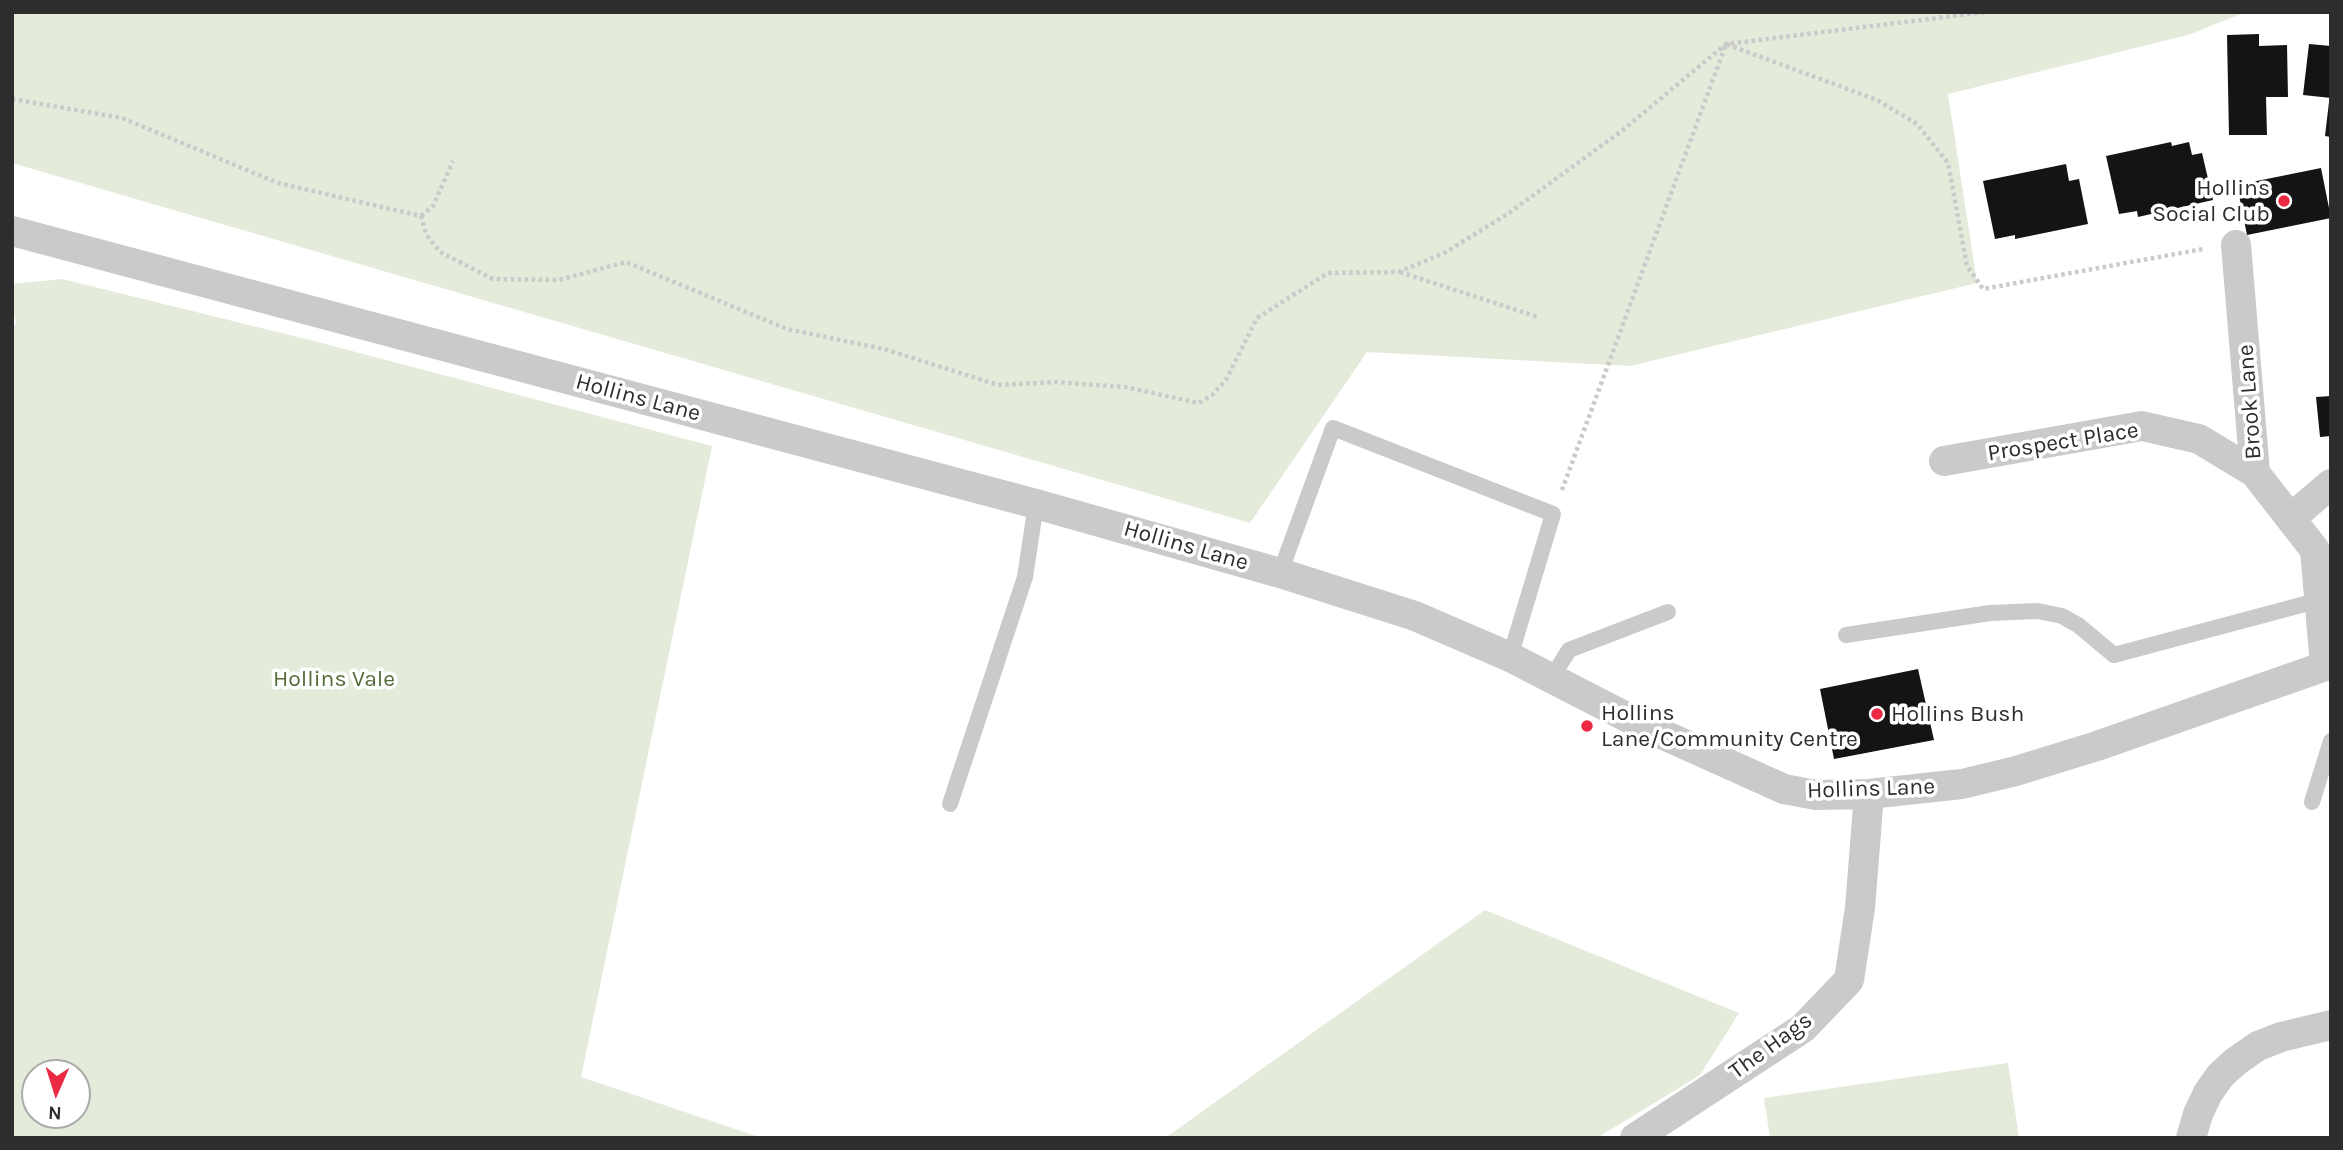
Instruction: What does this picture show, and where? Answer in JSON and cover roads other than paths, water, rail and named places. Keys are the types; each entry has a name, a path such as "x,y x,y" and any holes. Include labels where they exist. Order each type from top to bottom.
{"street":[{"name":"Hollins Lane","path":"12,231 1036,504 1280,573 1415,616 1510,657 1644,726 1784,789 1815,795 1869,794 1962,784 2017,771 2328,664"},
{"name":"Brook Lane","path":"2236,245 2255,473 2315,550 2328,664"},
{"name":"Prospect Place","path":"1944,461 2142,426 2199,439 2255,473"},
{"path":"2291,518 2331,484"},
{"name":"The Hags","path":"1636,1137 1803,1028 1849,980 1860,908 1869,794"},
{"path":"2191,1138 2208,1093 2220,1076 2235,1062 2258,1046 2331,1024"}],"lane":[{"path":"1280,573 1333,428 1553,514 1510,657"},
{"path":"950,804 1025,577 1036,504"},
{"path":"1846,635 1990,613 2038,611 2062,616 2078,625 2114,655 2320,600"},
{"path":"1551,678 1569,650 1668,612"},
{"path":"2312,802 2331,741"}],"place":[{"name":"Hollins Social Club","path":"2284,201"},
{"name":"Hollins Bush","path":"1877,714"},
{"name":"Hollins Lane/Community Centre","path":"1587,726"}],"park label":[{"name":"Hollins Vale","path":"334,679"}]}
